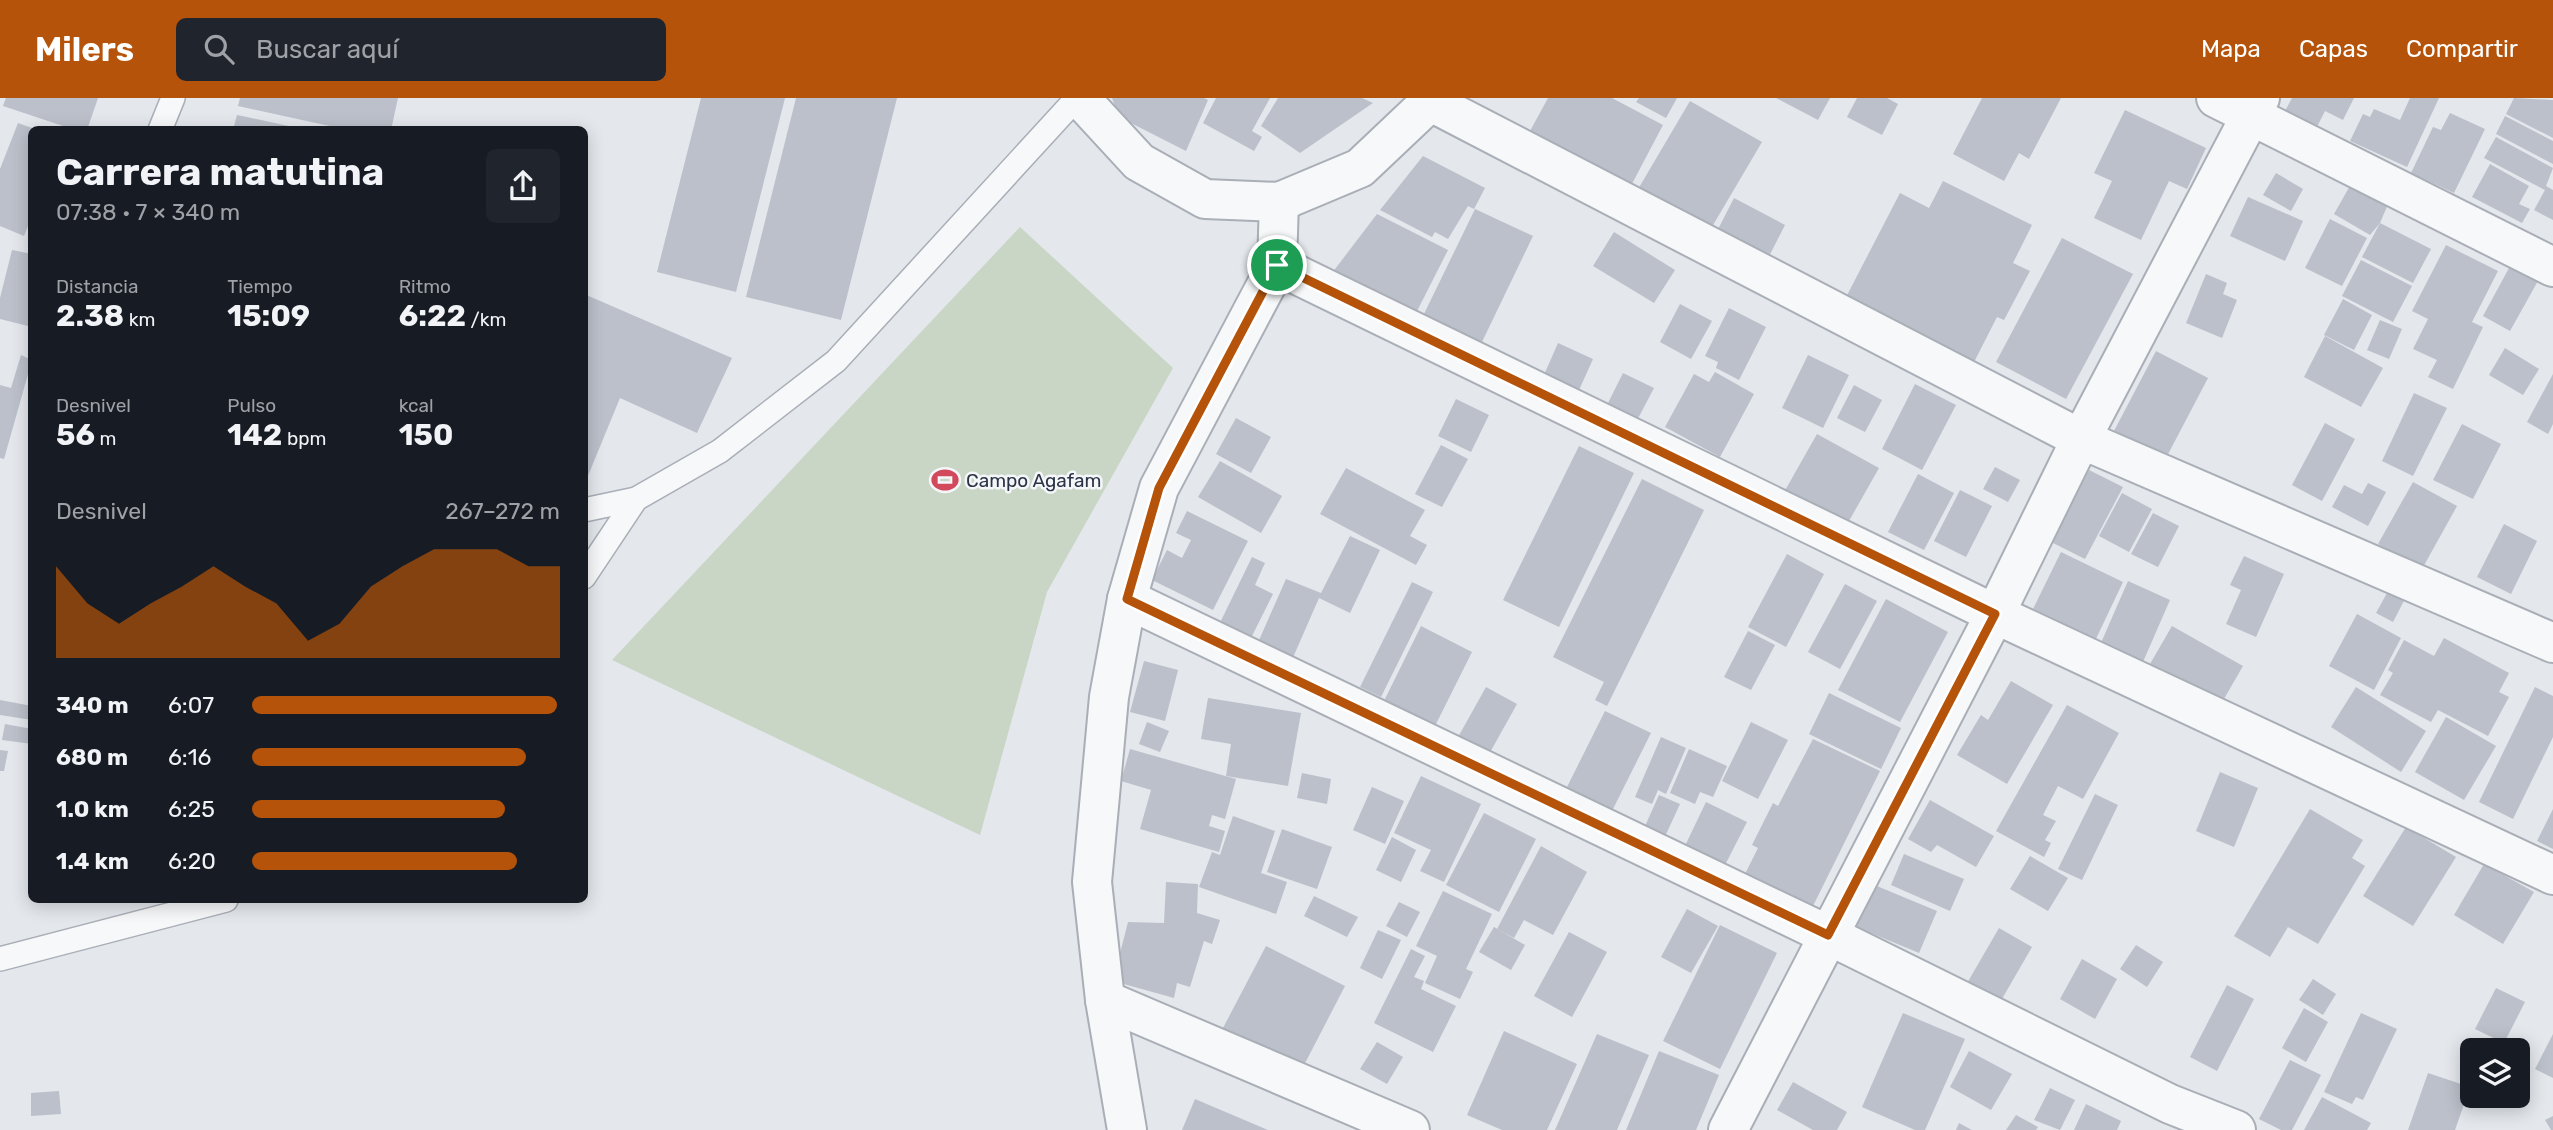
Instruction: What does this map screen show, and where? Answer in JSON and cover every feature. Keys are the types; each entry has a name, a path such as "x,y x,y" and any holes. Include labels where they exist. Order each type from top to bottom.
{"street":[{"path":"1078,98 1139,162 1205,199 1279,202 1360,167 1432,100 2081,439 2553,643"},
{"path":"2216,98 2256,106 2553,267"},
{"path":"1728,1130 1995,614 2081,439 2256,106"},
{"path":"1127,1130 1105,1000 1092,882 1109,697 1127,599 1159,488 1277,265 1279,202"},
{"path":"1277,265 1995,614 2553,875"},
{"path":"1127,599 1828,935 2170,1104 2236,1130"},
{"path":"1105,1000 1410,1130"}],"lane":[{"path":"162,126 173,98"},
{"path":"588,509 636,499 720,451 836,361 1078,98"},
{"path":"588,571 636,499"},
{"path":"0,959 215,903"}],"green space":[{"name":"Campo Agafam","path":"1020,227 1173,368 1047,592 980,835 612,660"}],"building":[{"path":"6,98 98,98 88,126 63,126 3,106"},
{"path":"240,98 398,98 392,126 330,126 238,106"},
{"path":"701,98 785,98 736,292 657,272"},
{"path":"796,98 897,98 841,320 746,297"},
{"path":"1112,98 1208,100 1186,151 1119,117"},
{"path":"1216,98 1270,98 1252,131 1262,137 1254,151 1203,123"},
{"path":"1278,98 1362,98 1373,103 1300,153 1261,126"},
{"path":"1548,98 1612,98 1663,125 1625,197 1599,168 1530,131"},
{"path":"1639,98 1677,98 1666,118 1636,102"},
{"path":"1776,98 1830,98 1818,120"},
{"path":"1857,98 1887,98 1898,104 1882,135 1847,117"},
{"path":"1982,98 2061,98 2029,159 2019,153 2004,181 1953,154"},
{"path":"2292,98 2354,98 2343,120 2325,111 2316,129 2284,113"},
{"path":"2410,98 2439,98 2407,167 2350,141 2363,114 2370,117 2374,109 2400,120"},
{"path":"2514,98 2553,100 2553,138 2506,114"},
{"path":"1690,101 1762,142 1706,237 1634,196"},
{"path":"2125,110 2206,148 2187,189 2169,181 2141,240 2094,218 2112,181 2094,173"},
{"path":"2450,113 2485,129 2454,193 2411,173 2433,127 2441,130"},
{"path":"237,115 289,126 234,126"},
{"path":"2505,116 2553,141 2553,164 2496,134"},
{"path":"18,123 28,127 28,226 24,236 0,226 0,169"},
{"path":"2496,137 2553,168 2546,186 2553,190 2553,220 2534,210 2545,190 2484,158"},
{"path":"1423,156 1485,188 1474,209 1468,206 1448,239 1435,232 1432,237 1380,210"},
{"path":"2490,164 2529,186 2519,204 2530,209 2522,223 2472,197"},
{"path":"2276,173 2303,189 2291,211 2263,195"},
{"path":"2355,177 2391,197 2380,223 2370,235 2334,214"},
{"path":"1943,181 2032,225 2013,263 2030,271 2004,320 1997,317 1971,368 1843,303 1900,193 1929,208"},
{"path":"2248,197 2303,221 2285,261 2230,236"},
{"path":"1734,198 1785,225 1763,268 1712,241"},
{"path":"1475,209 1533,236 1481,344 1423,316"},
{"path":"1377,214 1448,250 1412,321 1329,277"},
{"path":"2330,219 2367,238 2342,286 2305,268"},
{"path":"2380,223 2431,249 2413,283 2362,257"},
{"path":"1614,232 1675,270 1654,303 1593,266"},
{"path":"2062,238 2133,274 2066,399 1996,362"},
{"path":"2446,245 2498,271 2472,322 2483,327 2453,389 2428,377 2437,360 2413,349 2428,319 2412,311"},
{"path":"12,250 28,253 28,326 0,319 0,298"},
{"path":"2515,257 2543,272 2510,331 2483,316"},
{"path":"2361,260 2412,286 2393,322 2342,296"},
{"path":"2206,274 2227,283 2223,294 2237,300 2222,338 2186,323"},
{"path":"588,296 732,358 697,433 620,398 588,476"},
{"path":"2343,299 2372,315 2354,350 2324,335"},
{"path":"1680,304 1712,321 1691,359 1660,342"},
{"path":"1729,308 1766,327 1739,380 1716,368 1718,362 1705,356"},
{"path":"2380,320 2402,329 2389,359 2367,350"},
{"path":"2325,336 2383,368 2361,407 2304,377"},
{"path":"1558,343 1593,359 1575,399 1540,384"},
{"path":"2505,348 2539,369 2523,395 2489,375"},
{"path":"2156,351 2208,378 2166,458 2114,431"},
{"path":"21,355 28,358 28,374 4,459 0,458 0,385 11,388"},
{"path":"1808,355 1849,375 1823,428 1782,408"},
{"path":"1715,372 1754,394 1720,457 1665,427 1694,374 1709,382"},
{"path":"1623,373 1654,388 1633,428 1603,413"},
{"path":"2553,374 2553,424 2548,434 2527,422"},
{"path":"1915,384 1956,405 1922,470 1882,449"},
{"path":"1854,385 1882,400 1865,432 1837,418"},
{"path":"2414,393 2447,408 2413,476 2382,461"},
{"path":"1456,399 1489,415 1471,452 1438,436"},
{"path":"1236,418 1271,437 1251,473 1216,454"},
{"path":"2325,423 2355,439 2322,501 2292,485"},
{"path":"2462,424 2501,444 2473,499 2433,480"},
{"path":"1817,434 1879,468 1845,528 1783,494"},
{"path":"1441,445 1468,459 1442,507 1415,494"},
{"path":"1579,446 1634,473 1559,627 1503,600"},
{"path":"1220,461 1282,496 1261,533 1198,497"},
{"path":"1995,467 2020,480 2008,502 1983,489"},
{"path":"1346,468 1425,510 1410,536 1427,545 1416,565 1320,514"},
{"path":"2089,470 2123,487 2085,559 2051,542"},
{"path":"1918,474 1954,493 1924,550 1888,532"},
{"path":"1642,479 1704,510 1607,706 1595,700 1604,682 1553,657"},
{"path":"2413,482 2457,506 2422,569 2378,544"},
{"path":"2368,483 2386,492 2368,526 2332,507 2344,485 2362,494"},
{"path":"1960,490 1992,506 1966,557 1934,541"},
{"path":"2122,493 2152,509 2129,552 2099,536"},
{"path":"1187,511 1248,541 1213,610 1152,580 1167,550 1182,558 1191,540 1176,533"},
{"path":"2153,513 2179,526 2158,567 2131,554"},
{"path":"2504,524 2537,541 2511,594 2477,577"},
{"path":"1350,536 1380,550 1350,613 1319,598 1291,662 1256,647 1286,579 1321,593"},
{"path":"2061,552 2123,582 2094,643 2031,613"},
{"path":"1787,554 1824,574 1786,647 1748,627"},
{"path":"2244,556 2284,574 2256,637 2226,624 2241,590 2230,585"},
{"path":"1252,557 1265,563 1255,585 1273,594 1247,646 1216,631"},
{"path":"2128,581 2170,600 2139,671 2097,652"},
{"path":"1412,582 1433,592 1381,697 1360,687"},
{"path":"1845,584 1877,601 1840,669 1808,652"},
{"path":"2392,584 2408,593 2393,622 2376,613"},
{"path":"1886,599 1948,632 1900,722 1838,690"},
{"path":"2357,614 2401,638 2374,690 2329,666"},
{"path":"1421,626 1472,652 1433,730 1382,705"},
{"path":"2172,626 2243,666 2221,704 2150,664"},
{"path":"1748,631 1775,645 1751,690 1724,677"},
{"path":"2444,638 2509,673 2499,692 2509,697 2488,736 2438,710 2431,722 2380,695 2393,673 2388,670 2404,640 2434,656"},
{"path":"1144,661 1178,670 1165,721 1130,712"},
{"path":"2011,681 2053,705 2007,784 1957,755 1981,715 1988,720"},
{"path":"1486,687 1517,704 1483,765 1452,748"},
{"path":"2356,687 2426,731 2401,772 2331,727"},
{"path":"2535,687 2553,696 2553,737 2513,819 2479,802"},
{"path":"1829,693 1901,728 1881,769 1809,734"},
{"path":"1208,698 1301,713 1288,786 1226,776 1231,744 1201,739"},
{"path":"0,700 28,705 28,719 0,715"},
{"path":"2067,705 2119,733 2083,799 2058,786 2043,815 2056,821 2045,840 2051,843 2044,857 1996,831"},
{"path":"1605,711 1651,733 1607,821 1561,799"},
{"path":"2446,717 2496,746 2464,800 2415,772"},
{"path":"1147,722 1169,731 1160,752 1139,744"},
{"path":"1751,722 1788,740 1758,799 1722,781"},
{"path":"5,724 28,728 28,743 2,740"},
{"path":"1661,737 1686,748 1666,794 1658,790 1652,804 1635,797"},
{"path":"1813,739 1880,771 1810,912 1743,878 1758,848 1752,845 1773,803 1778,806"},
{"path":"1130,749 1236,779 1225,819 1212,815 1209,826 1225,831 1219,852 1140,829 1151,790 1121,781"},
{"path":"1689,749 1727,766 1713,797 1700,792 1695,804 1670,793"},
{"path":"0,750 8,751 4,771 0,771"},
{"path":"2220,772 2258,788 2234,847 2196,831"},
{"path":"1302,773 1331,779 1327,804 1297,798"},
{"path":"1421,776 1481,804 1444,882 1420,871 1431,850 1394,833"},
{"path":"1372,787 1404,801 1385,844 1353,830"},
{"path":"2095,794 2118,805 2082,880 2058,869"},
{"path":"1659,795 1680,804 1662,843 1641,835"},
{"path":"1930,800 1994,836 1976,867 1937,845 1931,852 1908,839"},
{"path":"1706,802 1747,822 1723,869 1683,850"},
{"path":"2310,809 2363,840 2352,858 2365,866 2318,944 2288,927 2270,957 2234,936"},
{"path":"2553,809 2553,849 2537,841"},
{"path":"1484,813 1536,839 1499,912 1446,885"},
{"path":"1233,816 1275,831 1261,873 1287,882 1276,914 1199,887 1212,852 1220,855"},
{"path":"2406,827 2456,857 2413,926 2363,896"},
{"path":"1282,829 1332,847 1317,889 1267,872"},
{"path":"1392,837 1416,850 1401,882 1376,870"},
{"path":"1541,846 1587,872 1553,935 1524,920 1514,938 1497,929"},
{"path":"1904,854 1964,879 1950,911 1891,885"},
{"path":"2030,856 2068,878 2048,911 2010,889"},
{"path":"2484,864 2534,892 2503,944 2454,915"},
{"path":"1860,879 1937,911 1919,953 1842,921"},
{"path":"1166,882 1198,884 1197,913 1220,920 1212,944 1204,941 1190,987 1177,983 1174,998 1113,981 1128,922 1164,923"},
{"path":"1443,891 1492,914 1466,969 1473,972 1460,999 1425,983 1437,956 1416,946"},
{"path":"1314,896 1358,917 1347,937 1304,916"},
{"path":"1399,902 1420,912 1407,937 1386,926"},
{"path":"1687,909 1718,926 1691,973 1661,957"},
{"path":"1720,925 1777,953 1720,1069 1663,1041"},
{"path":"1494,927 1525,945 1511,970 1479,952"},
{"path":"1999,928 2032,947 1999,1004 1966,985"},
{"path":"1378,930 1401,940 1382,979 1360,968"},
{"path":"1569,932 1607,952 1572,1017 1534,996"},
{"path":"2136,945 2163,962 2147,987 2120,969"},
{"path":"1266,946 1345,986 1302,1069 1223,1028"},
{"path":"1411,949 1425,956 1414,977 1424,981 1421,989 1456,1006 1433,1052 1374,1023"},
{"path":"2082,959 2117,979 2095,1019 2060,999"},
{"path":"2313,979 2336,994 2323,1015 2299,1000"},
{"path":"2227,985 2254,999 2217,1071 2190,1057"},
{"path":"2496,988 2525,1002 2507,1038 2494,1038 2475,1029"},
{"path":"2304,1008 2328,1022 2306,1062 2282,1048"},
{"path":"1903,1013 1965,1039 1925,1130 1915,1130 1862,1107"},
{"path":"2361,1013 2397,1029 2363,1100 2356,1097 2352,1104 2324,1092"},
{"path":"1504,1031 1577,1064 1547,1130 1502,1130 1467,1115"},
{"path":"1597,1034 1649,1055 1617,1130 1555,1130"},
{"path":"2553,1034 2553,1078 2535,1069"},
{"path":"1377,1042 1403,1057 1387,1084 1360,1069"},
{"path":"1659,1051 1719,1075 1696,1130 1626,1130"},
{"path":"1969,1051 2012,1074 1991,1110 1950,1087"},
{"path":"2290,1060 2321,1075 2292,1130 2281,1130 2259,1119"},
{"path":"2428,1073 2460,1084 2460,1108 2463,1108 2455,1130 2408,1130"},
{"path":"1793,1082 1847,1112 1837,1130 1813,1130 1777,1110"},
{"path":"2050,1088 2075,1100 2060,1130 2034,1120"},
{"path":"59,1091 61,1114 31,1116 31,1093"},
{"path":"2322,1097 2371,1123 2367,1130 2304,1130"},
{"path":"1195,1099 1268,1130 1182,1130"},
{"path":"2086,1104 2121,1121 2117,1130 2074,1130"},
{"path":"2016,1115 2038,1127 2036,1130 2006,1130"},
{"path":"2553,1116 2553,1130 2551,1130 2545,1120"},
{"path":"1959,1123 1972,1130 1956,1130"}],"place":[{"name":"Campo Agafam","path":"945,480"}],"route":[{"path":"1277,265 1995,614 1828,935 1127,599 1159,488 1277,265"}]}
